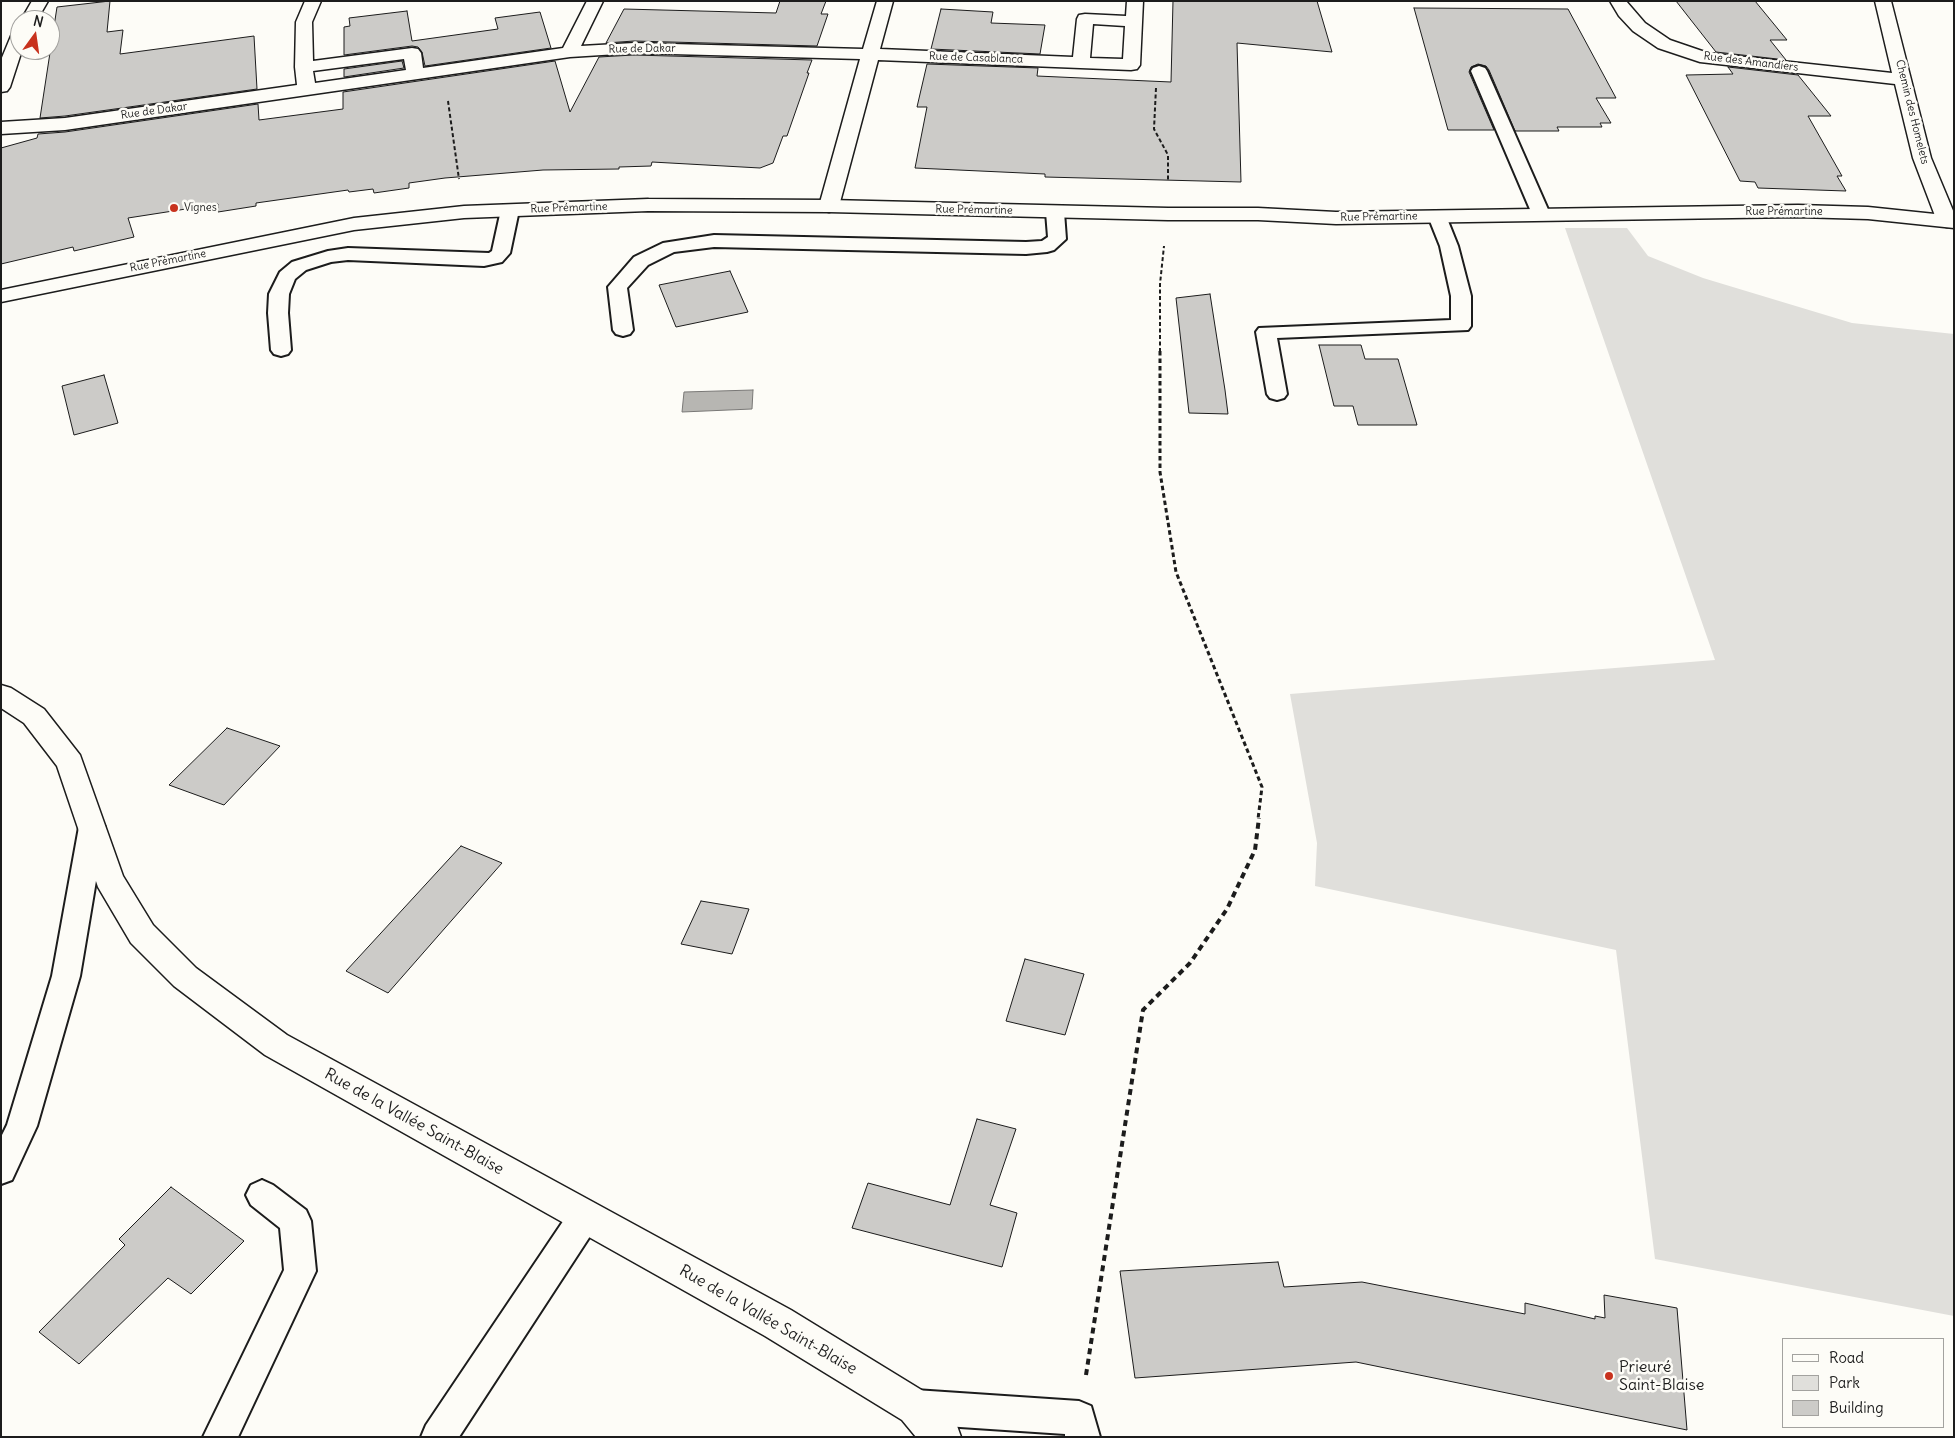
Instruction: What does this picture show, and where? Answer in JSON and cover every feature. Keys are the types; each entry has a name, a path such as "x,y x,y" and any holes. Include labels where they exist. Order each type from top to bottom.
{"street":[{"path":"307,89 304,67 304,22 313,1"},
{"path":"570,52 595,1"},
{"path":"829,206 885,1"},
{"path":"1131,65 1135,1"},
{"name":"Rue des Amandiers","path":"1618,1 1625,12 1640,27 1664,44 1706,58 1903,80"},
{"name":"Chemin des Homelets","path":"1883,1 1922,158 1950,222"},
{"path":"1081,62 1085,19 1133,22"},
{"name":"Rue de Dakar","path":"1,128 65,124 570,52 634,48 870,54"},
{"path":"304,67 412,53 415,74"},
{"name":"Rue de Casablanca","path":"870,54 1131,65"},
{"path":"1,87 10,60"},
{"name":"Rue Prémartine","path":"1,296 354,224 464,212 510,210 648,205 829,206 1055,212 1258,214 1336,218 1798,211 1868,213 1950,222"},
{"name":"Rue de la Vallée Saint-Blaise","path":"1,695 34,716 70,762 109,879 142,934 185,977 276,1045 778,1323 915,1407 942,1437"}],"lane":[{"path":"1479,70 1541,214"},
{"path":"281,350 278,313 279,294 287,276 299,266 328,257 348,254 484,260 495,258 502,253 510,210"},
{"path":"623,330 617,287 641,261 670,247 714,241 1026,248 1047,246 1057,239 1055,212"},
{"path":"1277,394 1266,332 1461,326 1461,296 1449,246 1437,216"},
{"path":"1,1170 22,1126 66,976 92,827"},
{"path":"220,1437 300,1271 295,1221 262,1195"},
{"path":"438,1437 585,1216"},
{"path":"915,1407 1081,1427"}],"path":[{"path":"1081,1427 1142,1010 1190,963 1227,909 1255,850 1262,787 1176,572 1160,472 1160,284 1168,214 1168,155 1154,129 1158,67 1131,65"},
{"path":"443,71 464,212"}],"green space":[{"path":"1565,228 1627,228 1648,256 1703,278 1852,323 1954,334 1954,1316 1655,1259 1616,950 1315,886 1317,843 1290,694 1715,660"}],"shaded area":[{"path":"753,390 752,409 682,412 684,392"}],"building":[{"path":"110,1 107,32 123,30 120,54 254,36 257,89 40,118 49,60 60,60 60,10 57,10 57,7"},
{"path":"780,1 826,1 821,14 828,14 817,46 634,41 606,43 624,9 776,13"},
{"path":"1173,1 1317,1 1332,52 1237,43 1241,182 1045,177 1045,174 915,168 927,107 917,107 927,64 1038,68 1037,76 1171,82"},
{"path":"1676,1 1755,1 1787,40 1770,40 1786,60 1716,52"},
{"path":"1414,8 1568,9 1616,98 1596,98 1611,123 1600,123 1602,127 1557,127 1559,131 1515,131 1489,70 1486,66 1478,64 1471,67 1469,72 1494,130 1448,130"},
{"path":"941,9 993,12 991,23 1045,25 1040,54 931,49"},
{"path":"407,11 412,41 498,29 495,18 540,12 551,48 425,66 422,52 418,47 412,46 344,55 344,27 350,26 349,18"},
{"path":"634,55 812,60 787,136 783,136 773,163 760,168 652,162 651,166 619,167 619,169 543,170 445,178 409,183 409,188 374,193 373,189 349,192 348,190 256,203 256,206 218,212 218,204 128,218 134,237 74,251 73,247 1,264 1,148 37,138 38,134 65,132 258,104 259,120 343,109 343,92 555,61 570,112 599,57"},
{"path":"402,61 404,68 344,77 344,69"},
{"path":"1728,67 1798,75 1831,116 1808,116 1842,176 1837,176 1846,191 1758,188 1755,182 1740,181 1686,75 1733,74"},
{"path":"730,271 748,312 676,327 659,285"},
{"path":"1210,294 1228,414 1189,413 1176,298"},
{"path":"1319,345 1361,345 1365,359 1398,359 1417,425 1358,425 1353,406 1334,406"},
{"path":"104,375 118,423 74,435 62,386"},
{"path":"227,728 280,746 224,805 169,785"},
{"path":"461,846 502,863 388,993 346,971"},
{"path":"701,901 749,909 732,954 681,944"},
{"path":"1025,959 1084,974 1065,1035 1006,1021"},
{"path":"977,1119 1016,1129 990,1205 1017,1213 1002,1267 852,1228 868,1183 950,1205"},
{"path":"171,1187 244,1241 191,1294 168,1278 79,1364 39,1332 125,1245 119,1239"},
{"path":"1278,1262 1284,1287 1362,1282 1525,1314 1525,1303 1595,1319 1595,1316 1605,1318 1604,1295 1677,1308 1687,1430 1356,1362 1135,1378 1120,1271"}],"place":[{"name":"Vignes","path":"174,208"},
{"name":"Prieuré Saint-Blaise","path":"1609,1376"}]}
